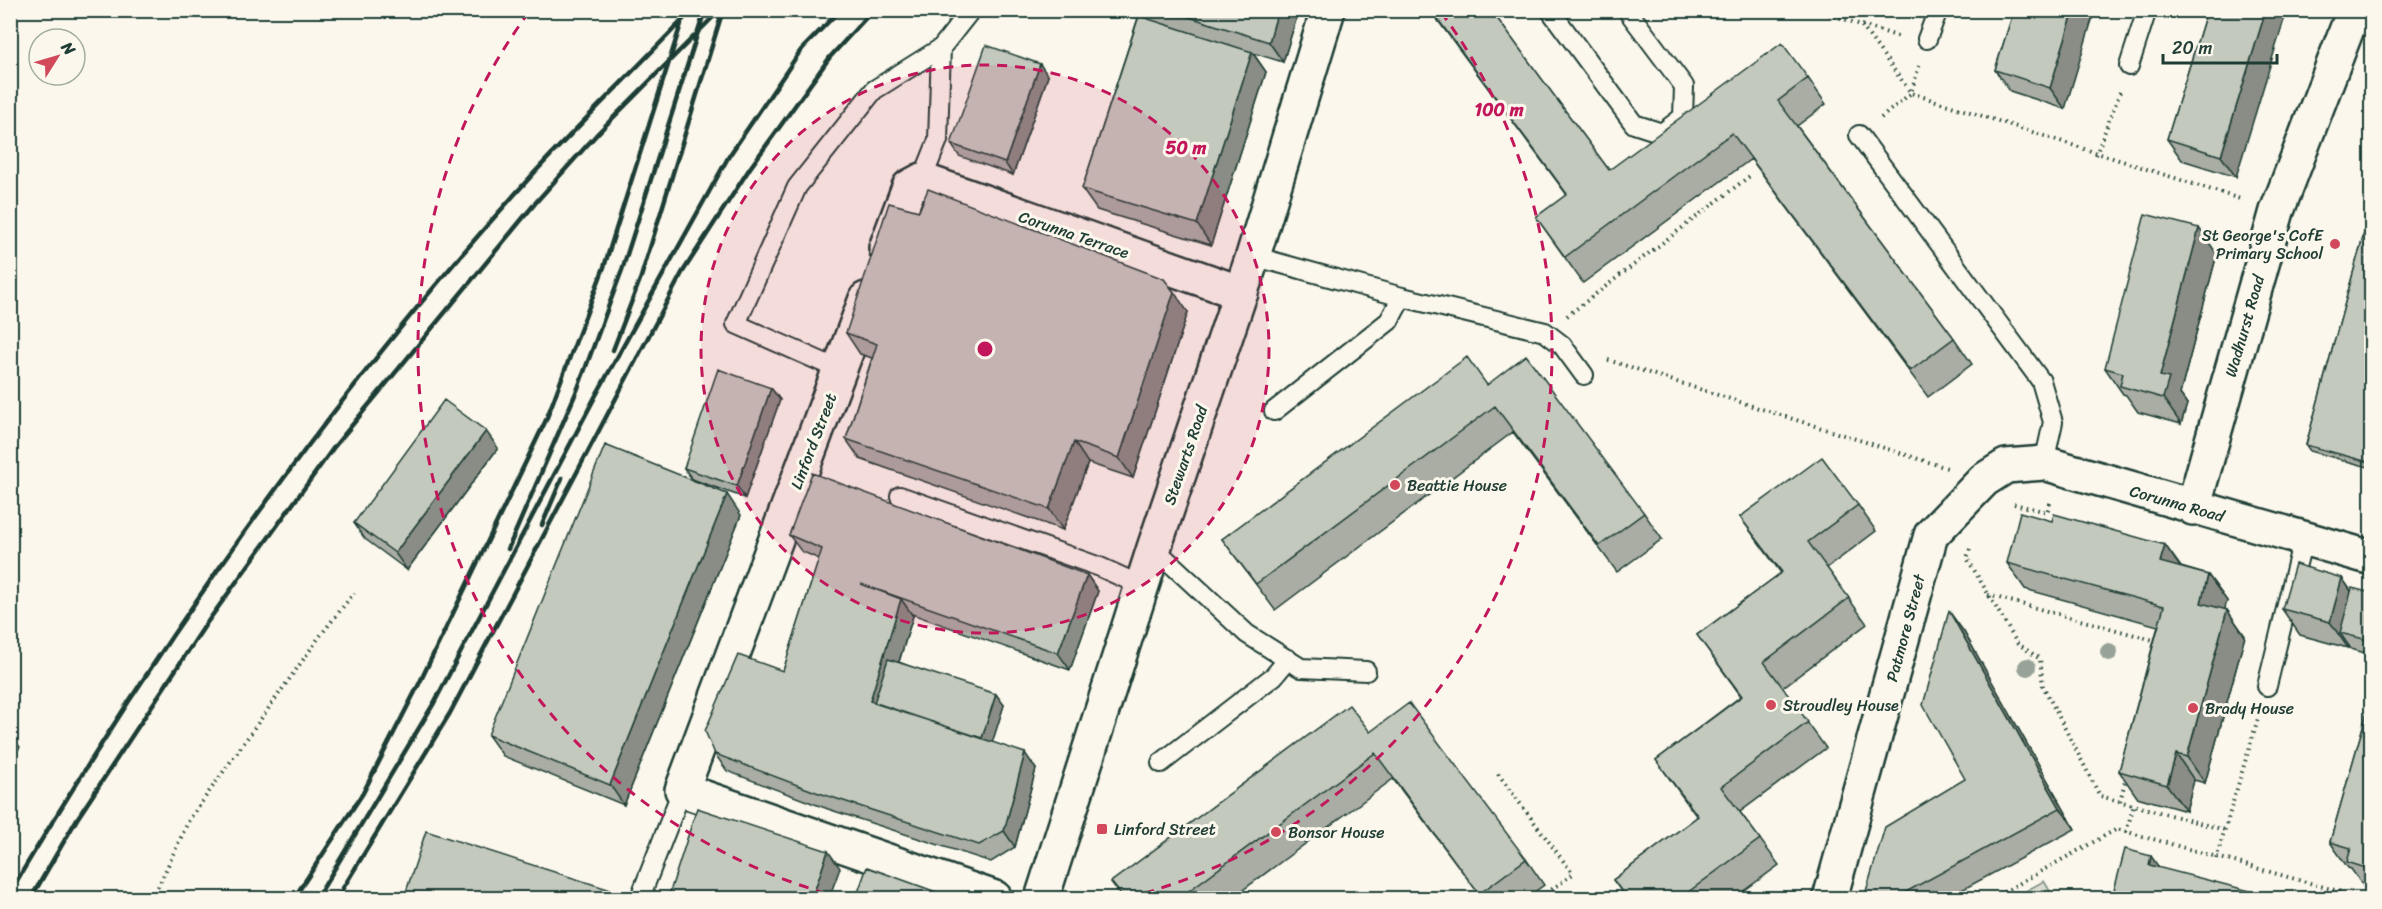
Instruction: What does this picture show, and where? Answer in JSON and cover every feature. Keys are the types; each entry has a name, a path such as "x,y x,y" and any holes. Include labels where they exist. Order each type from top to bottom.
{"street":[{"name":"Stewarts Road","path":"1042,898 1154,548 1253,256 1328,10"},
{"name":"Wadhurst Road","path":"2193,508 2277,210 2350,21 2350,10"},
{"name":"Corunna Terrace","path":"915,183 1240,293"},
{"name":"Linford Street","path":"682,790 840,370 915,183"},
{"name":"Corunna Road","path":"1984,480 2006,466 2053,466 2372,558"},
{"name":"Patmore Street","path":"1830,898 1931,535 1984,480"},
{"path":"682,790 995,898"}],"lane":[{"path":"840,370 736,324 797,187 874,90 941,48 971,10"},
{"path":"1550,10 1634,124 1662,133 1683,117 1684,86 1627,10"},
{"path":"1926,42 1938,10"},
{"path":"2129,66 2147,10"},
{"path":"915,183 938,140 941,48"},
{"path":"1859,135 2041,381 2053,422 2053,466"},
{"path":"1253,256 1402,297 1545,332 1562,345 1584,375"},
{"path":"1274,411 1389,321 1402,297"},
{"path":"900,496 1100,567 1142,586"},
{"path":"2267,686 2303,539"},
{"path":"1154,548 1247,634 1301,668 1366,671"},
{"path":"1161,763 1274,676 1288,659"},
{"path":"641,895 682,790"}],"path":[{"path":"1818,10 1861,25 1926,42 1911,93 1859,135"},
{"path":"1861,25 1911,93 2097,155 2277,210"},
{"path":"2097,155 2129,66"},
{"path":"1545,332 1751,175"},
{"path":"1562,345 1984,480"},
{"path":"2008,503 2047,513 2053,466"},
{"path":"1974,538 1967,558 2017,643 2040,659 2043,686 2100,796 2225,830"},
{"path":"153,898 189,820 299,665 354,593"},
{"path":"1987,595 2162,643"},
{"path":"2216,859 2267,686"},
{"path":"2120,801 2129,767"},
{"path":"1498,774 1573,874 1540,898"},
{"path":"2126,832 2134,805"},
{"path":"1993,898 2117,830 2363,898"}],"shaded area":[{"path":"2044,881 2054,898 2013,898"}],"building":[{"path":"1167,10 1278,10 1269,42"},
{"path":"1431,10 1491,10 1609,170 1782,43 1808,78 1778,101 1954,338 1910,371 1732,133 1565,257 1536,217 1567,194"},
{"path":"2014,10 2074,10 2050,88 1995,70"},
{"path":"2207,10 2266,10 2221,156 2167,139"},
{"path":"1139,16 1252,52 1197,224 1082,189"},
{"path":"986,45 1040,64 1005,163 951,144"},
{"path":"928,189 1164,279 1174,292 1119,458 1074,442 1049,509 846,439 877,344 846,333 889,203 919,211"},
{"path":"2372,204 2372,463 2306,445"},
{"path":"2145,214 2199,228 2160,376 2169,378 2163,398 2120,386 2123,373 2105,368"},
{"path":"1526,355 1644,513 1599,546 1495,406 1256,584 1222,539 1467,357 1487,385"},
{"path":"718,369 771,388 737,486 684,468"},
{"path":"444,400 486,431 395,553 354,523"},
{"path":"605,445 727,494 610,785 488,735"},
{"path":"1822,457 1858,505 1808,542 1849,598 1764,662 1808,722 1721,787 1760,839 1680,898 1627,898 1613,880 1698,816 1656,760 1742,696 1697,635 1782,572 1740,517"},
{"path":"812,473 1087,575 1058,653 861,584 901,599 870,701 1025,753 1004,831 979,845 816,792 715,754 705,731 738,655 783,671 822,549 789,535"},
{"name":"Brady House","path":"2020,512 2052,521 2054,514 2165,545 2160,562 2208,575 2201,603 2227,610 2187,757 2176,754 2167,785 2119,771 2164,606 2007,563"},
{"path":"2295,564 2342,578 2330,622 2282,609"},
{"path":"2352,588 2372,593 2372,641 2340,633"},
{"path":"1949,611 2060,808 1895,898 1864,898 1885,827 1965,779 1923,705"},
{"path":"888,659 996,694 982,738 874,703"},
{"path":"2372,695 2372,870 2347,862 2351,848 2330,842"},
{"path":"1409,703 1526,859 1479,894 1375,753 1179,898 1124,898 1111,882 1349,705 1370,732"},
{"path":"697,808 828,851 812,898 668,898"},
{"path":"426,831 636,898 404,898"},
{"path":"2125,849 2151,856 2149,865 2277,898 2112,898"},
{"path":"867,867 953,898 856,898"}],"railway":[{"path":"10,892 68,797 190,610 321,428 461,255 535,172 692,10"},
{"path":"508,549 578,388 622,270 705,10"},
{"path":"31,898 77,819 206,624 334,447 537,201 598,133 720,10"},
{"path":"613,350 641,277 723,10"},
{"path":"317,898 434,703 595,397 729,156 801,50 840,10"},
{"path":"337,898 450,713 682,273 750,168 830,57 873,10"},
{"path":"294,898 363,793 419,684 546,420 604,267 681,24"},
{"path":"542,525 562,478"}],"place":[{"name":"St George's CofE Primary School","path":"2335,244"},
{"name":"Beattie House","path":"1395,485"},
{"name":"Stroudley House","path":"1771,705"},
{"name":"Brady House","path":"2193,708"},
{"name":"Linford Street","path":"1102,829"},
{"name":"Bonsor House","path":"1276,832"}]}
